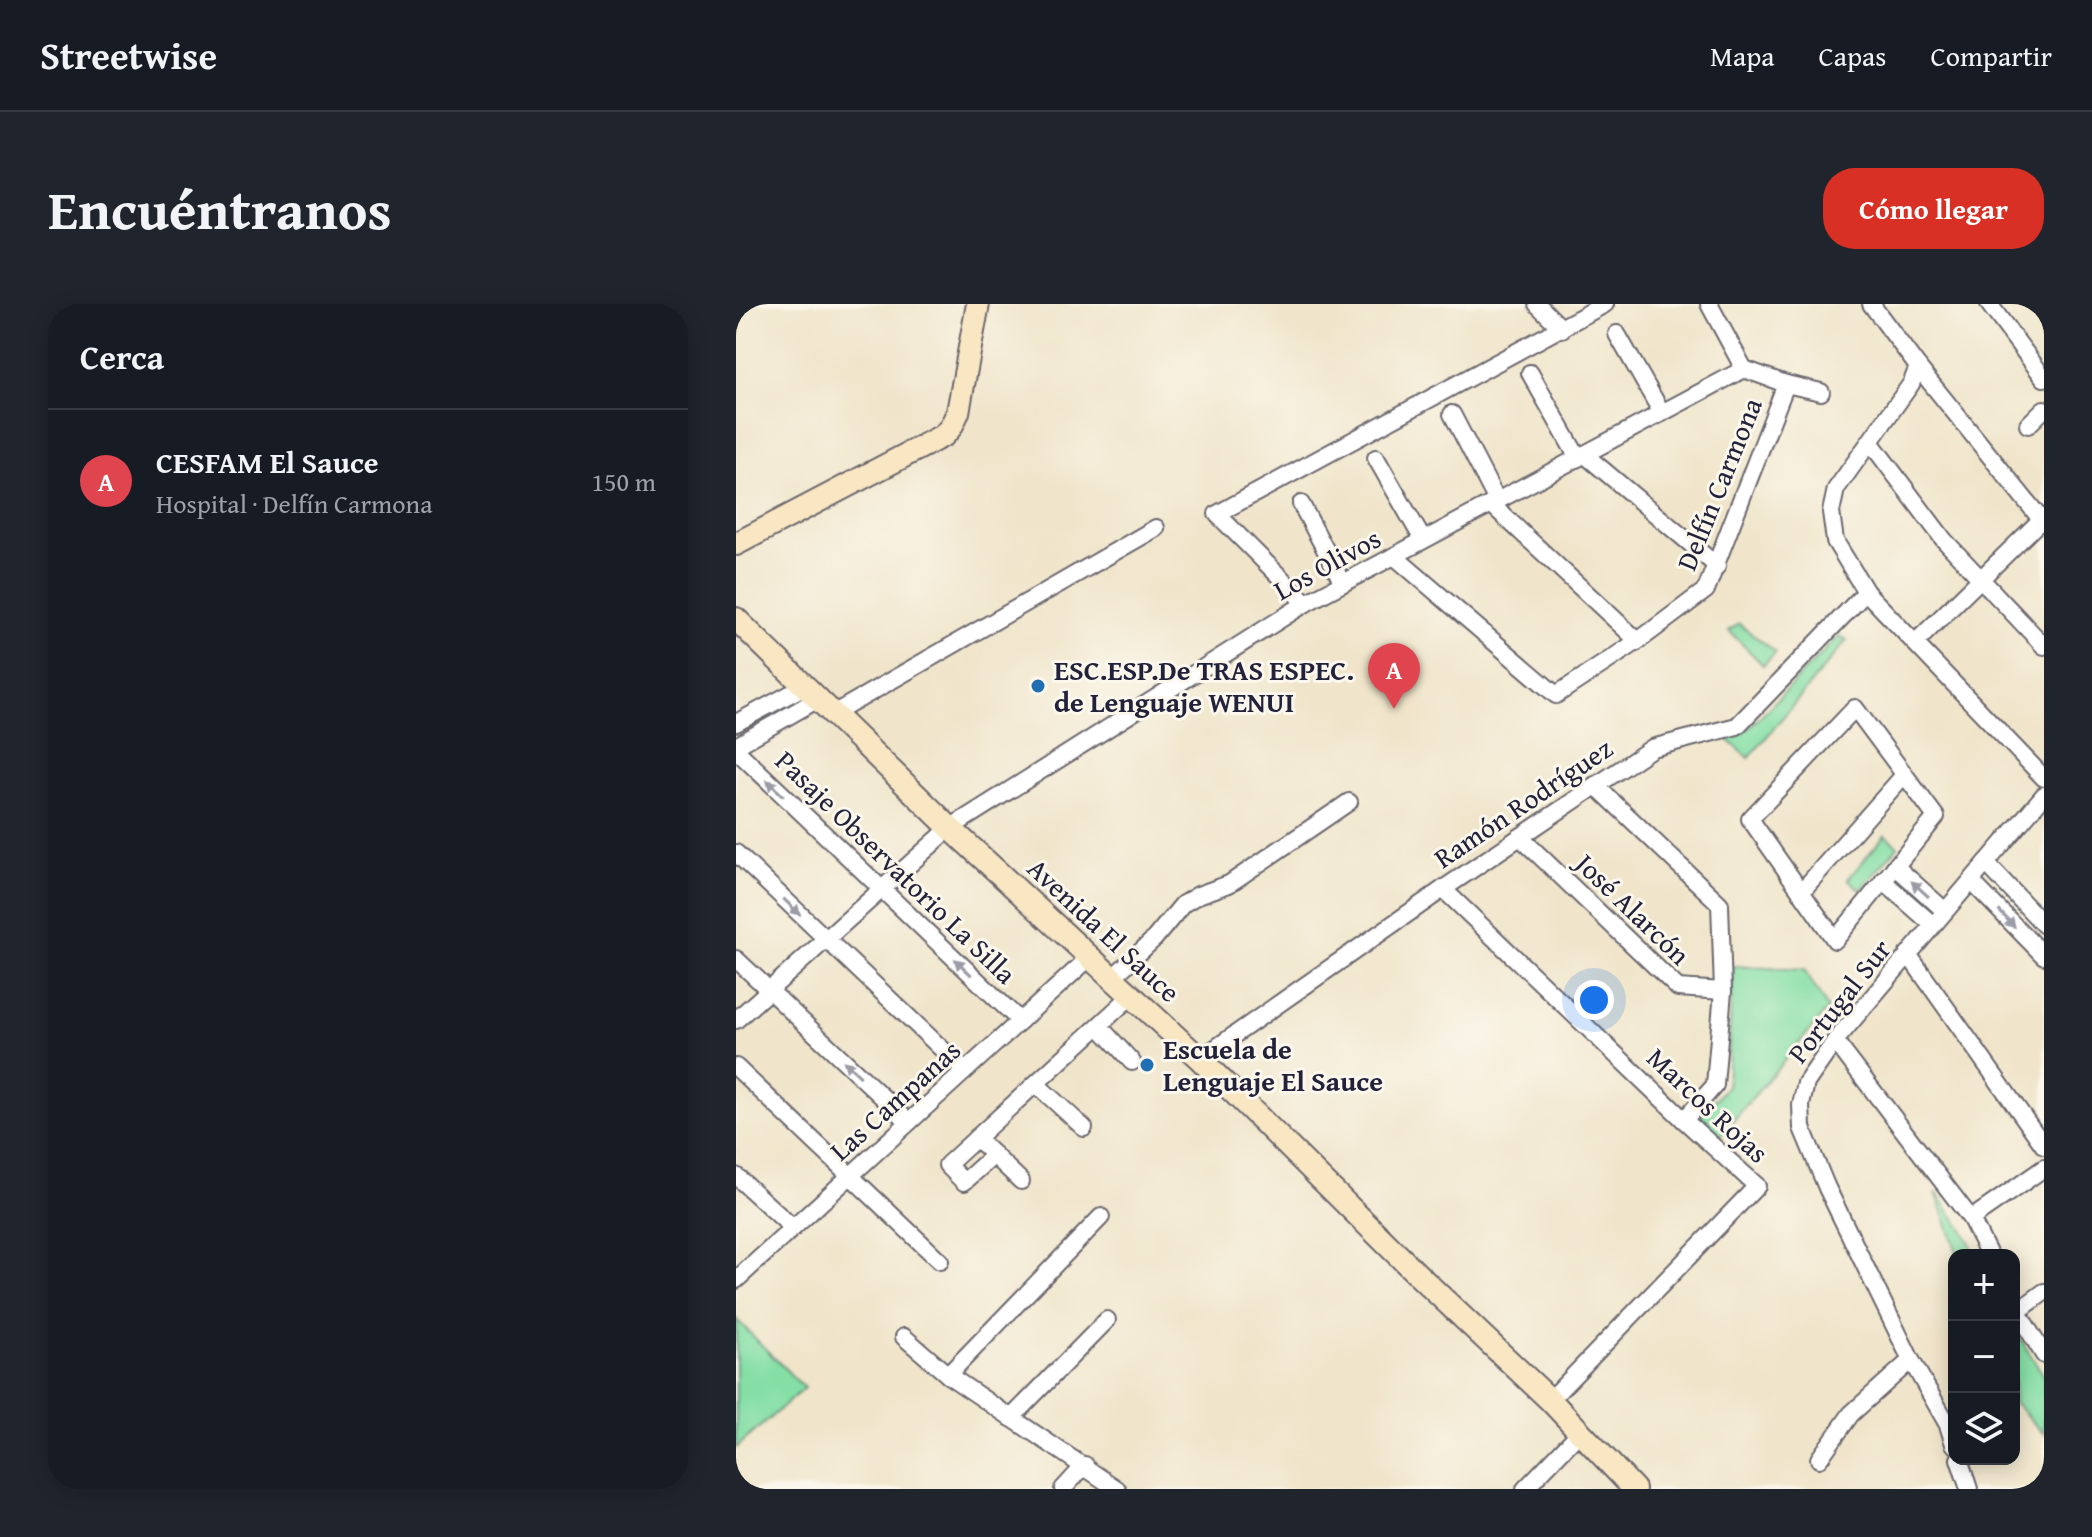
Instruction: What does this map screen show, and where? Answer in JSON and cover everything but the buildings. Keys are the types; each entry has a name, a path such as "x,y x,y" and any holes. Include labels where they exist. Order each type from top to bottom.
{"street":[{"path":"736,544 944,435 958,412 978,304"},
{"path":"1537,304 1562,329"},
{"path":"1306,603 1217,514 1605,304"},
{"path":"1709,304 1744,369"},
{"path":"1871,304 1918,367 2043,520 1915,643"},
{"path":"1989,304 2044,378"},
{"path":"1617,334 1662,413"},
{"path":"1918,367 1911,384 1871,443 1842,479 1831,512 1835,541 1866,592 2044,778"},
{"name":"Delfín Carmona","path":"1744,369 1821,392"},
{"name":"Los Olivos","path":"736,1020 950,828 1306,603 1744,369"},
{"path":"1530,373 1581,456 1717,566"},
{"name":"Delfín Carmona","path":"1394,556 1556,695 1638,641 1706,590 1786,384"},
{"path":"2028,425 2044,409"},
{"path":"1452,414 1494,502 1638,641"},
{"path":"1871,443 1944,540 2044,646"},
{"path":"1376,458 1423,540"},
{"path":"1301,504 1343,583"},
{"path":"736,748 819,700 1156,528"},
{"name":"Ramón Rodríguez","path":"1200,1059 1652,748 1737,726 1866,592"},
{"name":"Avenida El Sauce","path":"736,619 950,828 1200,1059 1418,1275 1550,1400 1634,1489"},
{"path":"736,723 819,700"},
{"path":"1855,708 1936,817 1895,866 1835,940 1750,819 1855,708"},
{"name":"Pasaje Observatorio La Silla","path":"736,748 1020,1021"},
{"path":"1801,892 1903,776"},
{"path":"1595,785 1720,904 1723,991 1715,1085 1684,1120"},
{"name":"Portugal Sur","path":"1948,1425 1911,1360 1827,1188 1802,1128 1801,1105 1806,1083 1835,1041 2044,795"},
{"path":"1112,978 1154,939 1183,904 1229,884 1349,802"},
{"name":"José Alarcón","path":"1520,837 1678,988 1723,991"},
{"path":"736,853 965,1071"},
{"path":"1986,863 2044,925"},
{"path":"1895,866 1945,911"},
{"path":"1883,881 1933,925"},
{"path":"1971,881 2043,955"},
{"name":"Marcos Rojas","path":"1443,889 1757,1186 1550,1400"},
{"path":"1908,954 2044,1146"},
{"name":"Las Campanas","path":"736,1280 1089,958"},
{"path":"736,959 909,1122"},
{"path":"994,1155 964,1182 947,1165 1131,996"},
{"path":"1099,1026 1132,1062"},
{"path":"1835,1041 1971,1219 1986,1249"},
{"path":"736,1067 940,1261"},
{"path":"1036,1084 1084,1128"},
{"path":"976,1138 1021,1181"},
{"path":"1971,1219 2044,1168"},
{"path":"736,1176 793,1228"},
{"path":"948,1375 1101,1217"},
{"path":"2020,1306 2044,1292"},
{"path":"2020,1317 2044,1355"},
{"path":"1011,1418 1107,1320"},
{"path":"904,1337 948,1375 1117,1489"},
{"path":"1819,1459 1851,1414 1911,1360"},
{"path":"1525,1489 1580,1432"},
{"path":"1063,1489 1085,1465"},
{"path":"1961,1465 1969,1489"}],"green space":[{"path":"1739,624 1776,652 1763,665 1729,631"},
{"path":"1839,636 1847,640 1749,758 1726,738 1748,729"},
{"path":"1885,835 1898,846 1861,890 1848,879"},
{"path":"1733,966 1804,970 1828,1009 1720,1136 1699,1118 1727,1086"},
{"path":"1936,1192 1973,1249 1956,1249"},
{"path":"736,1319 804,1388 736,1448"},
{"path":"2020,1338 2044,1376 2044,1434 2020,1408"}],"place":[{"name":"ESC.ESP.De TRAS ESPEC. de Lenguaje WENUI","path":"1038,686"},
{"name":"CESFAM El Sauce","path":"1394,709"},
{"name":"Escuela de Lenguaje El Sauce","path":"1147,1065"}]}
